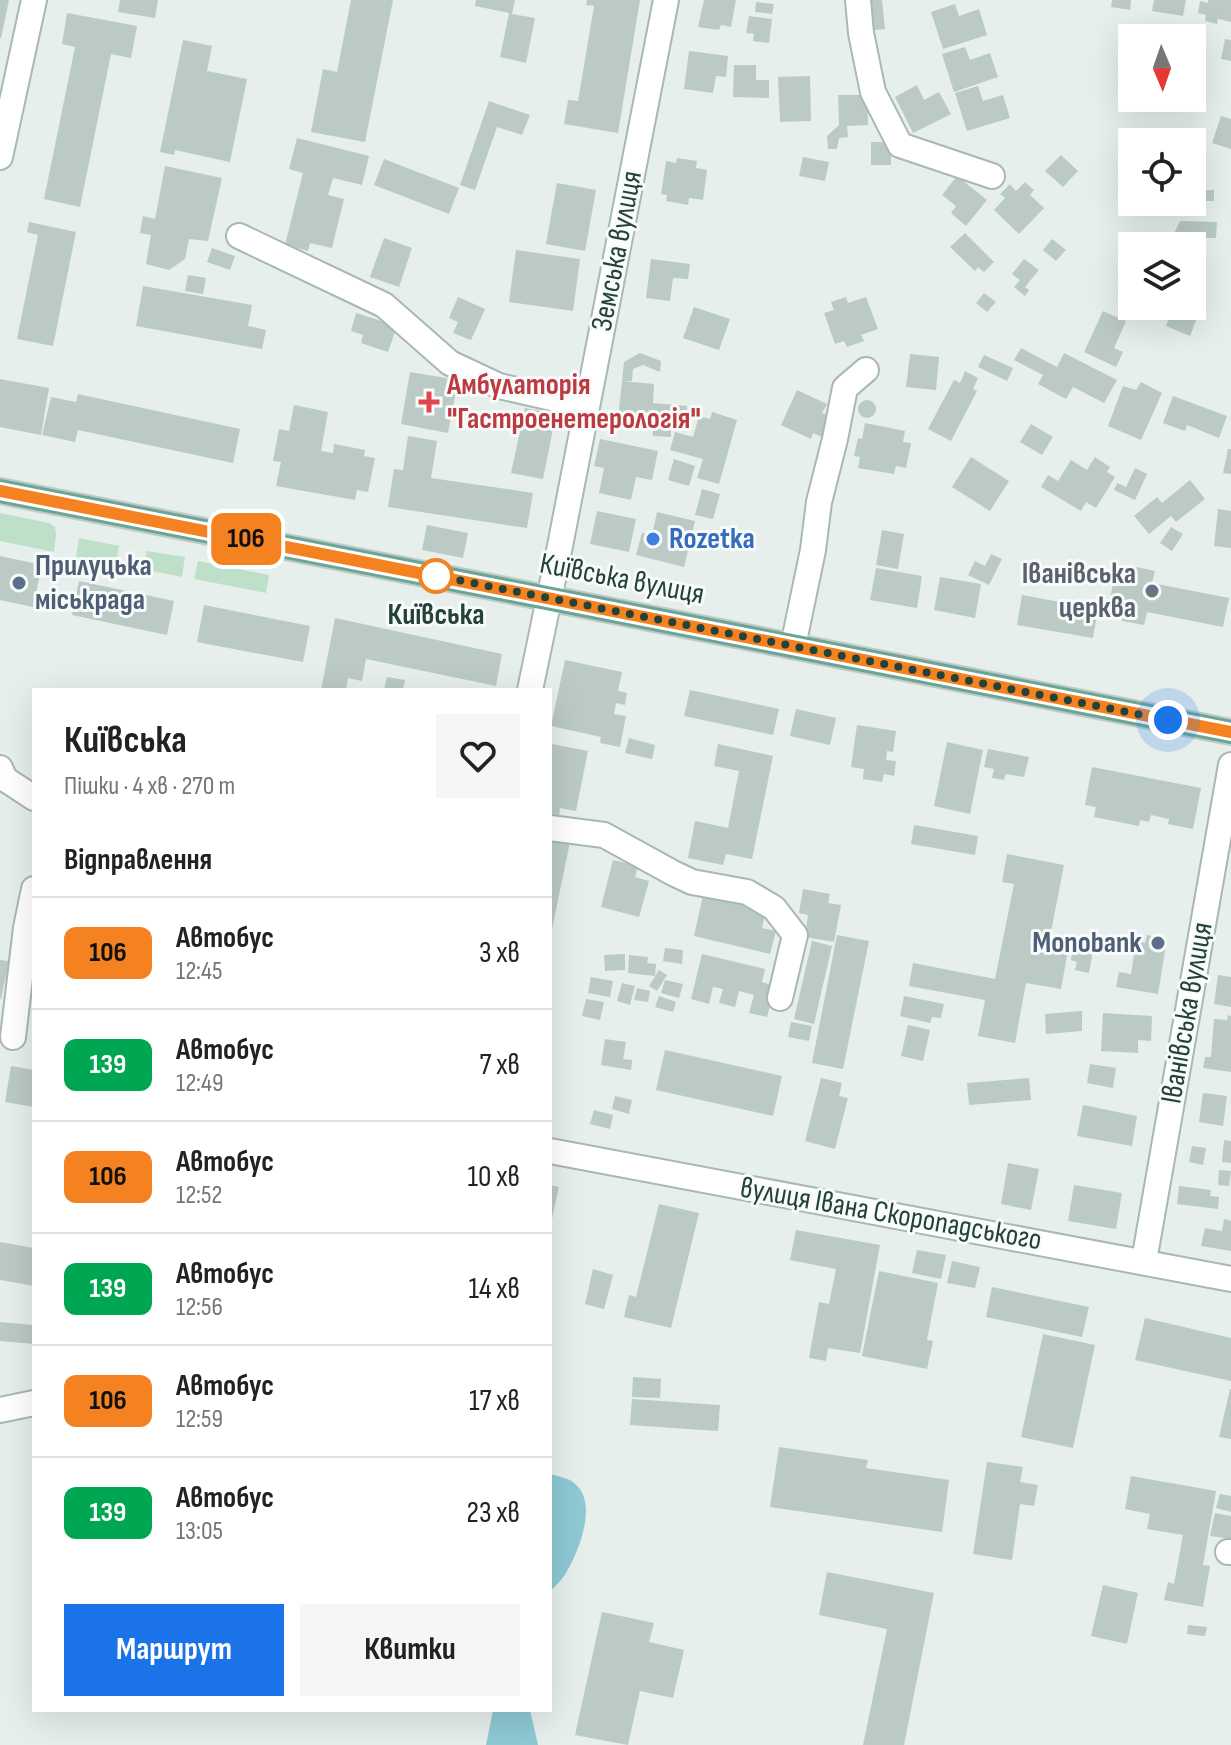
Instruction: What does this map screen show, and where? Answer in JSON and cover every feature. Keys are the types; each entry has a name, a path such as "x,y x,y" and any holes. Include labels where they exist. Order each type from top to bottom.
{"main road":[{"name":"Київська вулиця","path":"0,491 1231,732"}],"street":[{"path":"0,157 34,0"},
{"name":"Земська вулиця","path":"530,688 666,0"},
{"path":"858,0 873,92 900,145 992,176"},
{"path":"239,236 384,305 450,363 499,386 565,401 585,413"},
{"path":"793,646 813,550 819,502 845,388 866,370"},
{"name":"Іванівська вулиця","path":"1144,1261 1231,765"},
{"path":"0,768 5,779 32,797"},
{"path":"552,828 604,835 692,882 747,892 774,908 795,935 780,998"},
{"path":"16,1038 26,928 32,899"},
{"name":"вулиця Івана Скоропадського","path":"552,1151 1231,1279"},
{"path":"0,1410 32,1403"}],"green space":[{"path":"0,513 55,527 54,552 0,541"},
{"path":"79,538 119,546 116,564 76,557"},
{"path":"147,551 185,557 182,577 143,569"},
{"path":"198,561 269,575 266,593 194,579"}],"water":[{"path":"552,1474 574,1483 585,1502 581,1540 563,1578 552,1590"},
{"path":"493,1712 530,1712 538,1745 486,1745"}],"building":[{"path":"0,0 9,0 1,38 0,38"},
{"path":"120,0 158,0 155,18 118,12"},
{"path":"351,0 393,0 365,142 311,132 323,69 337,72"},
{"path":"476,0 515,0 512,14 535,18 526,63 500,57 509,13 475,6"},
{"path":"587,0 640,0 618,133 564,124 568,100 578,101 594,6 586,5"},
{"path":"704,0 736,0 731,27 721,25 719,30 698,27"},
{"path":"863,0 882,0 885,29 866,31"},
{"path":"1112,0 1131,0 1130,10 1111,7"},
{"path":"1154,0 1186,0 1183,16 1152,11"},
{"path":"1208,0 1231,0 1231,22 1218,19 1217,24 1205,21 1206,15 1198,13 1200,1 1208,3"},
{"path":"756,2 774,4 772,14 755,12"},
{"path":"955,4 959,16 979,9 987,35 943,49 931,12"},
{"path":"67,13 137,26 131,58 111,54 80,207 44,199 75,47 62,44"},
{"path":"749,16 772,19 769,43 753,41 754,34 746,33"},
{"path":"1225,39 1231,40 1231,61 1221,59"},
{"path":"183,40 212,46 207,71 247,79 230,162 175,150 174,155 160,152"},
{"path":"965,47 970,60 990,53 998,77 954,92 942,54"},
{"path":"689,51 728,56 726,77 716,76 713,93 684,89"},
{"path":"734,65 756,65 756,80 769,80 769,98 733,97"},
{"path":"810,76 811,121 780,122 778,77"},
{"path":"917,85 924,100 939,92 951,114 913,133 895,97"},
{"path":"978,86 983,101 1003,95 1010,118 967,131 955,93"},
{"path":"838,95 867,95 868,125 847,126 848,137 839,138 837,149 828,149 827,136 839,125"},
{"path":"489,101 530,115 522,135 497,127 475,190 460,185"},
{"path":"1221,116 1231,119 1231,149 1212,143"},
{"path":"297,138 369,156 362,185 333,178 328,195 344,199 332,248 310,243 308,251 285,245 303,173 289,169"},
{"path":"871,142 891,142 891,165 871,165"},
{"path":"1061,155 1078,171 1063,187 1045,171"},
{"path":"803,157 829,162 825,181 799,176"},
{"path":"677,158 697,161 696,168 707,170 703,200 689,198 688,205 666,201 667,195 661,194 666,161 676,163"},
{"path":"384,159 459,188 449,214 374,185"},
{"path":"165,166 222,178 208,241 189,239 185,259 169,270 146,264 151,235 140,233 143,216 155,219"},
{"path":"957,176 987,200 966,226 951,213 956,206 942,195"},
{"path":"1025,182 1034,190 1030,195 1044,208 1019,234 994,210 1005,198 1000,194 1010,184 1016,191"},
{"path":"557,183 596,190 585,251 546,244"},
{"path":"1206,190 1214,190 1214,201 1206,201"},
{"path":"1180,221 1217,222 1216,238 1206,238 1206,232 1175,232"},
{"path":"29,222 76,232 53,346 17,339 38,235 27,232"},
{"path":"965,233 994,262 984,272 978,267 975,271 950,247"},
{"path":"384,238 412,248 399,287 370,277"},
{"path":"1052,239 1066,250 1056,261 1043,250"},
{"path":"212,248 235,256 230,270 207,262"},
{"path":"516,250 580,259 573,311 509,302"},
{"path":"651,259 690,264 688,279 673,278 670,301 646,298"},
{"path":"1024,259 1039,270 1025,287 1029,290 1025,296 1014,287 1020,280 1012,274"},
{"path":"188,275 206,278 203,294 185,291"},
{"path":"143,286 252,305 248,326 266,330 262,349 136,326"},
{"path":"984,293 996,302 987,312 976,303"},
{"path":"458,297 485,309 471,340 453,333 458,322 449,318"},
{"path":"846,297 848,303 866,297 878,329 861,335 864,341 847,347 844,341 835,344 824,313 834,310 831,302"},
{"path":"694,307 730,319 719,350 683,338"},
{"path":"1103,311 1126,321 1114,348 1123,352 1116,367 1084,352"},
{"path":"356,313 397,326 388,352 361,343 363,335 351,331"},
{"path":"1168,320 1196,320 1190,336 1166,326"},
{"path":"1021,348 1057,367 1064,353 1117,380 1104,403 1073,387 1066,399 1038,384 1043,375 1014,360"},
{"path":"640,353 661,361 660,372 643,365 633,369 632,381 622,381 624,362"},
{"path":"910,354 939,357 936,390 906,387"},
{"path":"984,355 1013,368 1007,381 978,367"},
{"path":"965,371 978,378 973,389 977,391 951,441 928,429 954,380 960,383"},
{"name":"Амбулаторія \"Гастроенетерологія\"","path":"410,372 458,380 448,433 401,424"},
{"path":"0,379 49,388 41,435 0,427"},
{"path":"622,381 654,384 653,403 687,406 687,428 671,428 671,437 653,436 652,425 618,419"},
{"path":"1141,382 1162,393 1141,440 1108,426 1123,386 1136,390"},
{"path":"797,390 827,404 822,413 831,417 822,437 813,433 811,439 781,425"},
{"path":"78,394 240,429 233,463 78,430 75,442 42,435 51,397 76,402"},
{"path":"1173,396 1227,416 1219,438 1187,425 1185,431 1163,423"},
{"path":"867,400 876,409 867,418 858,409"},
{"path":"294,405 328,412 321,451 333,453 334,444 365,450 364,456 375,458 368,492 357,490 355,500 276,486 281,462 273,461 279,429 289,431"},
{"path":"525,408 556,414 543,479 511,473"},
{"path":"712,412 737,420 719,484 697,478 703,459 670,450 675,432 693,437 699,416 710,419"},
{"path":"865,423 905,431 903,442 911,443 906,468 896,466 894,474 858,468 860,457 854,456"},
{"path":"1031,424 1053,437 1042,455 1020,442"},
{"path":"408,436 437,441 431,478 533,493 527,528 388,507 394,469 403,470"},
{"path":"600,439 658,451 652,480 636,477 631,500 599,493 604,468 594,466"},
{"path":"1228,449 1231,449 1231,474 1223,473"},
{"path":"971,457 1009,481 990,511 952,487"},
{"path":"1095,457 1110,467 1107,472 1115,477 1096,508 1086,502 1081,511 1041,487 1048,475 1058,481 1071,460 1087,470"},
{"path":"674,459 695,466 689,486 668,480"},
{"path":"1135,468 1147,474 1135,500 1114,490 1117,483 1126,487"},
{"path":"1190,480 1205,499 1176,522 1171,516 1149,534 1134,516 1157,497 1162,503"},
{"path":"702,489 720,494 713,519 695,515"},
{"path":"1218,509 1231,511 1231,548 1214,546"},
{"path":"597,511 636,519 629,552 590,544"},
{"path":"657,512 695,521 684,567 636,555 642,533 652,535"},
{"path":"427,525 468,533 463,558 422,550"},
{"path":"1171,527 1183,534 1172,551 1160,543"},
{"path":"882,530 904,534 898,569 876,565"},
{"path":"991,554 1002,559 989,585 968,575 975,561 985,566"},
{"name":"Прилуцька міськрада","path":"0,556 42,565 33,607 0,600"},
{"name":"Іванівська церква","path":"1131,566 1155,571 1152,583 1229,598 1223,627 1147,612 1144,625 1122,621 1125,607 1109,603 1115,575 1129,577"},
{"path":"876,568 922,576 917,608 870,600"},
{"path":"940,577 981,584 975,618 934,610"},
{"path":"79,581 174,601 167,635 72,615"},
{"path":"1022,595 1098,609 1093,638 1017,625"},
{"path":"204,605 310,626 303,662 197,642"},
{"path":"335,618 502,654 496,686 366,659 362,681 348,678 346,688 321,688"},
{"path":"565,660 622,672 618,691 627,693 625,705 616,703 614,714 626,716 620,747 600,743 601,737 552,726"},
{"path":"387,677 405,680 403,688 384,688"},
{"path":"690,690 779,709 773,735 684,716"},
{"path":"796,709 836,718 830,745 790,736"},
{"path":"857,725 896,731 893,752 887,751 886,760 896,761 894,776 884,774 882,782 863,779 864,769 851,767"},
{"path":"629,738 655,745 652,759 625,753"},
{"path":"947,742 983,750 970,814 934,806"},
{"path":"552,744 588,751 576,811 560,808 559,816 552,814"},
{"path":"718,744 773,756 752,859 726,854 723,865 688,858 695,821 728,828 739,771 714,766"},
{"path":"988,749 1029,757 1024,777 1006,774 1004,780 992,778 994,769 984,767"},
{"path":"1092,767 1201,788 1193,829 1168,824 1169,819 1151,815 1149,822 1140,820 1139,826 1094,817 1096,807 1085,805"},
{"path":"914,825 978,836 975,855 911,844"},
{"path":"552,839 570,842 552,929"},
{"path":"1007,854 1064,865 1050,937 1032,933 1030,943 1068,950 1061,989 1026,983 1015,1043 978,1036 985,1000 909,986 913,963 995,979 1014,884 1002,882"},
{"path":"613,860 638,866 635,877 649,881 639,917 601,907"},
{"path":"803,889 830,894 828,903 841,905 834,942 805,937 808,915 799,913"},
{"path":"703,895 766,910 762,928 776,931 770,954 694,936"},
{"path":"837,935 869,941 843,1069 812,1063"},
{"path":"1147,935 1167,939 1158,994 1116,987 1119,972 1131,974 1136,941 1145,943"},
{"path":"812,941 832,946 814,1024 794,1019"},
{"path":"1073,947 1093,951 1089,973 1075,970 1077,962 1071,960"},
{"path":"665,948 683,950 682,964 663,961"},
{"path":"625,954 625,970 605,971 604,955"},
{"path":"702,954 765,969 762,982 775,986 767,1017 749,1013 754,995 739,991 735,1007 719,1003 723,989 713,987 709,1004 691,999"},
{"path":"629,955 648,957 647,963 656,964 655,976 628,973"},
{"path":"0,960 9,961 1,999 0,999"},
{"path":"659,970 667,975 657,991 649,986"},
{"path":"1218,975 1231,977 1231,1007 1214,1004"},
{"path":"591,977 613,981 610,997 588,993"},
{"path":"665,980 683,984 679,998 661,993"},
{"path":"622,983 635,986 630,1005 617,1001"},
{"path":"637,988 650,991 648,1002 634,1000"},
{"path":"659,996 676,1002 673,1012 655,1007"},
{"path":"904,996 944,1004 941,1018 932,1017 930,1023 900,1016"},
{"path":"586,999 604,1002 600,1020 582,1016"},
{"path":"1082,1011 1082,1031 1046,1034 1045,1014"},
{"path":"1103,1013 1152,1016 1151,1041 1138,1040 1138,1053 1101,1051"},
{"path":"1228,1015 1231,1016 1231,1072 1203,1068 1205,1057 1211,1057 1214,1019 1227,1020"},
{"path":"791,1022 812,1026 809,1041 788,1037"},
{"path":"908,1025 930,1030 923,1061 901,1056"},
{"path":"605,1039 626,1042 623,1059 632,1060 631,1070 601,1065"},
{"path":"665,1050 782,1076 773,1116 656,1090"},
{"path":"1090,1064 1116,1068 1113,1088 1087,1083"},
{"path":"11,1066 32,1070 32,1107 5,1102"},
{"path":"821,1078 842,1083 839,1096 848,1098 835,1149 805,1141"},
{"path":"1029,1078 1031,1100 969,1105 967,1083"},
{"path":"1203,1093 1227,1096 1223,1126 1199,1122"},
{"path":"615,1096 632,1100 629,1114 612,1109"},
{"path":"1083,1105 1137,1116 1132,1146 1077,1136"},
{"path":"594,1110 613,1115 610,1129 590,1124"},
{"path":"1224,1140 1231,1141 1231,1163 1222,1162"},
{"path":"1192,1146 1206,1148 1203,1165 1189,1162"},
{"path":"1008,1163 1039,1169 1031,1210 1001,1204"},
{"path":"1219,1170 1231,1171 1229,1186 1218,1185"},
{"path":"552,1185 559,1187 552,1218"},
{"path":"1074,1185 1122,1193 1116,1229 1068,1221"},
{"path":"1179,1186 1211,1190 1210,1196 1219,1197 1218,1209 1177,1204"},
{"path":"659,1204 699,1213 671,1328 624,1317 629,1295 636,1297"},
{"path":"1224,1219 1231,1221 1231,1251 1201,1246 1205,1228 1222,1231"},
{"path":"796,1230 880,1245 860,1353 828,1348 826,1361 809,1358 819,1302 829,1304 836,1269 790,1260"},
{"path":"0,1242 32,1248 32,1286 0,1280"},
{"path":"917,1250 946,1255 941,1279 912,1273"},
{"path":"952,1261 980,1267 975,1288 947,1283"},
{"path":"593,1269 613,1275 604,1309 585,1304"},
{"path":"879,1271 938,1283 927,1340 933,1341 927,1369 862,1356"},
{"path":"992,1287 1089,1307 1082,1337 986,1317"},
{"path":"1145,1318 1231,1338 1231,1381 1135,1360"},
{"path":"0,1322 32,1325 32,1344 0,1341"},
{"path":"1043,1334 1095,1345 1073,1448 1021,1437"},
{"path":"633,1377 661,1379 660,1398 632,1397"},
{"path":"1231,1389 1231,1439 1219,1437"},
{"path":"632,1399 720,1405 718,1431 630,1425"},
{"path":"779,1447 868,1460 866,1468 949,1480 942,1532 770,1507"},
{"path":"987,1462 1023,1467 1020,1482 1038,1485 1034,1506 1020,1504 1012,1560 973,1554"},
{"path":"1131,1476 1216,1491 1203,1565 1210,1566 1203,1607 1164,1600 1168,1582 1174,1584 1183,1535 1147,1529 1150,1514 1125,1509"},
{"path":"1220,1494 1231,1496 1231,1512 1216,1508"},
{"path":"1215,1513 1231,1516 1231,1539 1210,1536"},
{"path":"827,1572 934,1593 904,1745 863,1745 887,1629 819,1615"},
{"path":"1103,1585 1138,1593 1127,1644 1091,1636"},
{"path":"602,1612 654,1623 649,1642 684,1650 673,1698 640,1691 628,1745 575,1735"},
{"path":"1188,1625 1207,1627 1205,1636 1187,1634"}],"bus line":[{"name":"106","path":"0,491 1231,732"}],"place":[{"name":"Амбулаторія \"Гастроенетерологія\"","path":"429,402"},
{"name":"Rozetka","path":"653,539"},
{"name":"Київська","path":"436,576"},
{"name":"Прилуцька міськрада","path":"19,583"},
{"name":"Іванівська церква","path":"1152,591"},
{"name":"Monobank","path":"1158,943"}],"route":[{"path":"436,576 427,574 1168,720"}]}
